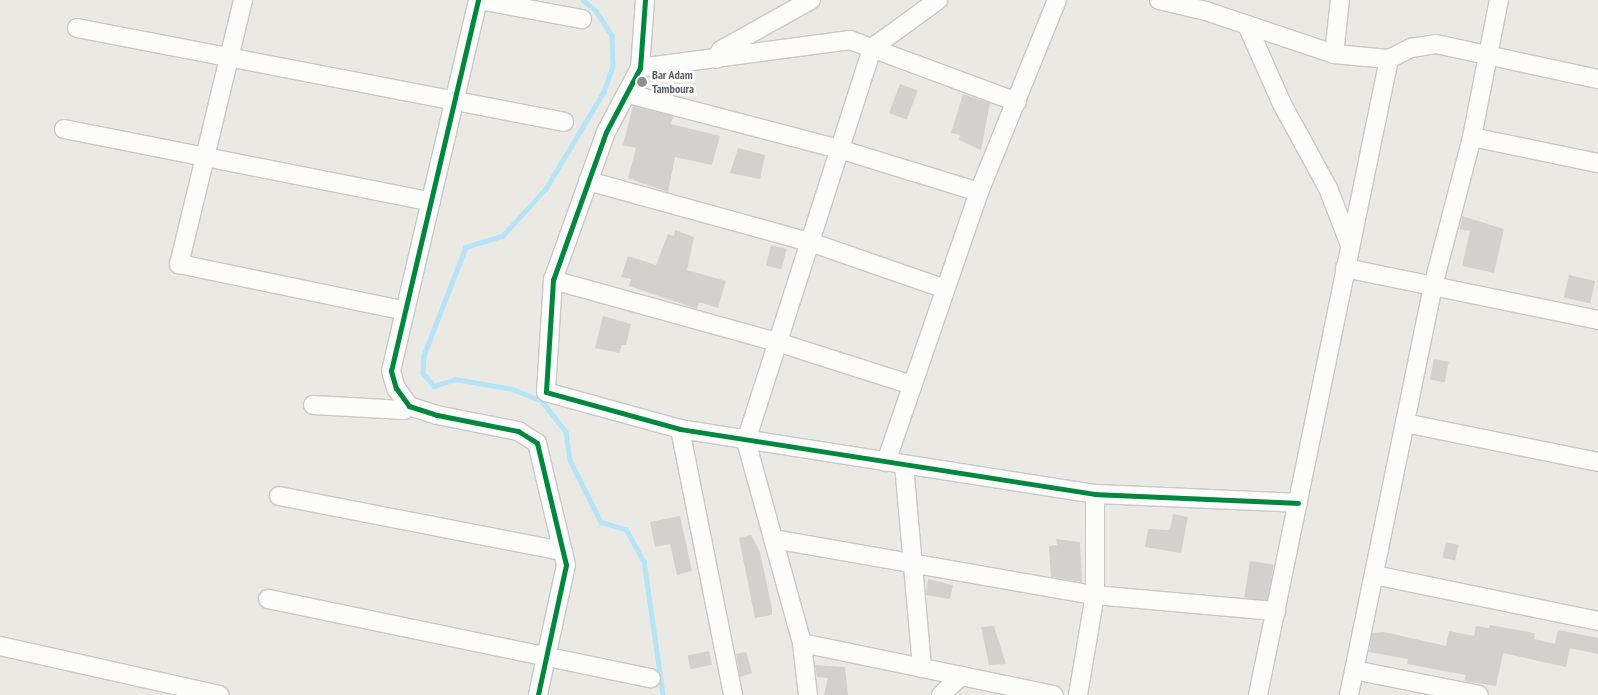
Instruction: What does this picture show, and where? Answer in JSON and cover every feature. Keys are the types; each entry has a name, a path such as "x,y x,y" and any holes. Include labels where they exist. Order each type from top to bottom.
{"street":[{"path":"243,0 179,264 405,310"},
{"path":"538,695 566,565 537,444 518,431 437,415 409,406 396,388 391,371 479,0 582,19"},
{"path":"645,0 640,68 629,94 606,132 553,280 546,392 680,429 1095,494 1298,503"},
{"path":"716,59 720,50 811,0"},
{"path":"808,695 802,643 746,440 872,48 938,0"},
{"path":"886,462 943,288 979,192 1057,0"},
{"path":"1159,0 1205,6 1247,25 1334,54 1389,58 1411,48 1436,44 1598,79"},
{"path":"1334,54 1340,0"},
{"path":"1349,695 1433,286 1472,137 1486,56 1499,0"},
{"path":"1247,25 1282,104 1328,188 1350,245"},
{"path":"77,28 564,122"},
{"path":"640,68 850,40 1017,102"},
{"path":"1258,695 1389,58"},
{"path":"629,94 840,149 979,192"},
{"path":"64,128 431,202"},
{"path":"1472,137 1598,163"},
{"path":"588,181 810,242 943,288"},
{"path":"1345,268 1598,320"},
{"path":"553,280 777,342 912,385"},
{"path":"313,405 404,410 409,406"},
{"path":"1405,423 1598,462"},
{"path":"680,429 733,695"},
{"path":"904,465 922,668"},
{"path":"1078,695 1095,594 1095,494"},
{"path":"279,496 563,551"},
{"path":"773,539 1095,594 1276,610"},
{"path":"1374,575 1598,621"},
{"path":"268,599 651,678"},
{"path":"802,643 1054,695"},
{"path":"0,646 220,695"},
{"path":"1354,670 1478,695"},
{"path":"941,695 961,676"}],"building":[{"path":"900,84 918,91 907,120 889,113"},
{"path":"963,94 990,103 981,150 959,140 960,135 951,133"},
{"path":"633,106 673,116 671,124 720,136 712,165 675,157 668,192 628,178 636,148 623,145"},
{"path":"738,148 765,155 760,179 730,173"},
{"path":"1462,216 1504,229 1494,273 1462,266 1470,231 1460,229"},
{"path":"675,230 694,237 687,270 726,281 718,308 699,302 697,309 629,286 631,279 621,277 628,256 656,265 668,234 674,236"},
{"path":"771,245 787,249 781,269 766,265"},
{"path":"1569,275 1595,281 1590,303 1564,297"},
{"path":"603,316 631,324 626,345 622,345 619,353 595,348"},
{"path":"1434,359 1449,362 1445,382 1430,380"},
{"path":"1173,514 1188,517 1181,553 1145,547 1148,529 1170,530"},
{"path":"680,516 692,571 677,575 670,544 655,547 650,522"},
{"path":"751,535 760,552 772,609 772,615 755,618 739,538"},
{"path":"1056,539 1080,542 1082,582 1051,577 1049,546 1057,545"},
{"path":"1446,542 1459,545 1455,561 1442,558"},
{"path":"1250,561 1274,565 1268,601 1244,598"},
{"path":"928,579 953,585 950,599 926,595"},
{"path":"1490,625 1535,633 1534,639 1555,644 1558,630 1598,638 1598,654 1570,648 1566,667 1503,653 1496,686 1464,681 1466,675 1407,664 1408,659 1369,652 1372,633 1384,632 1446,646 1449,631 1474,636 1476,626 1489,628"},
{"path":"994,626 1006,664 989,665 981,627"},
{"path":"709,651 712,665 690,669 687,656"},
{"path":"746,652 752,673 740,677 736,654"},
{"path":"815,665 845,667 848,695 824,695 828,678 817,677"}],"waterway":[{"path":"583,0 596,11 612,36 613,66 604,92 546,189 503,236 466,247 424,356 423,373 434,386 455,379 513,389 542,401 566,432 570,460 601,522 626,529 644,561 663,695"}],"cycle path":[{"path":"478,0 391,371 396,388 409,406 437,415 518,431 537,443 566,565 538,695"},
{"path":"645,0 640,68 606,132 553,280 546,392 680,429 1095,494 1298,503"}],"place":[{"name":"Bar Adam Tamboura","path":"642,82"}]}
